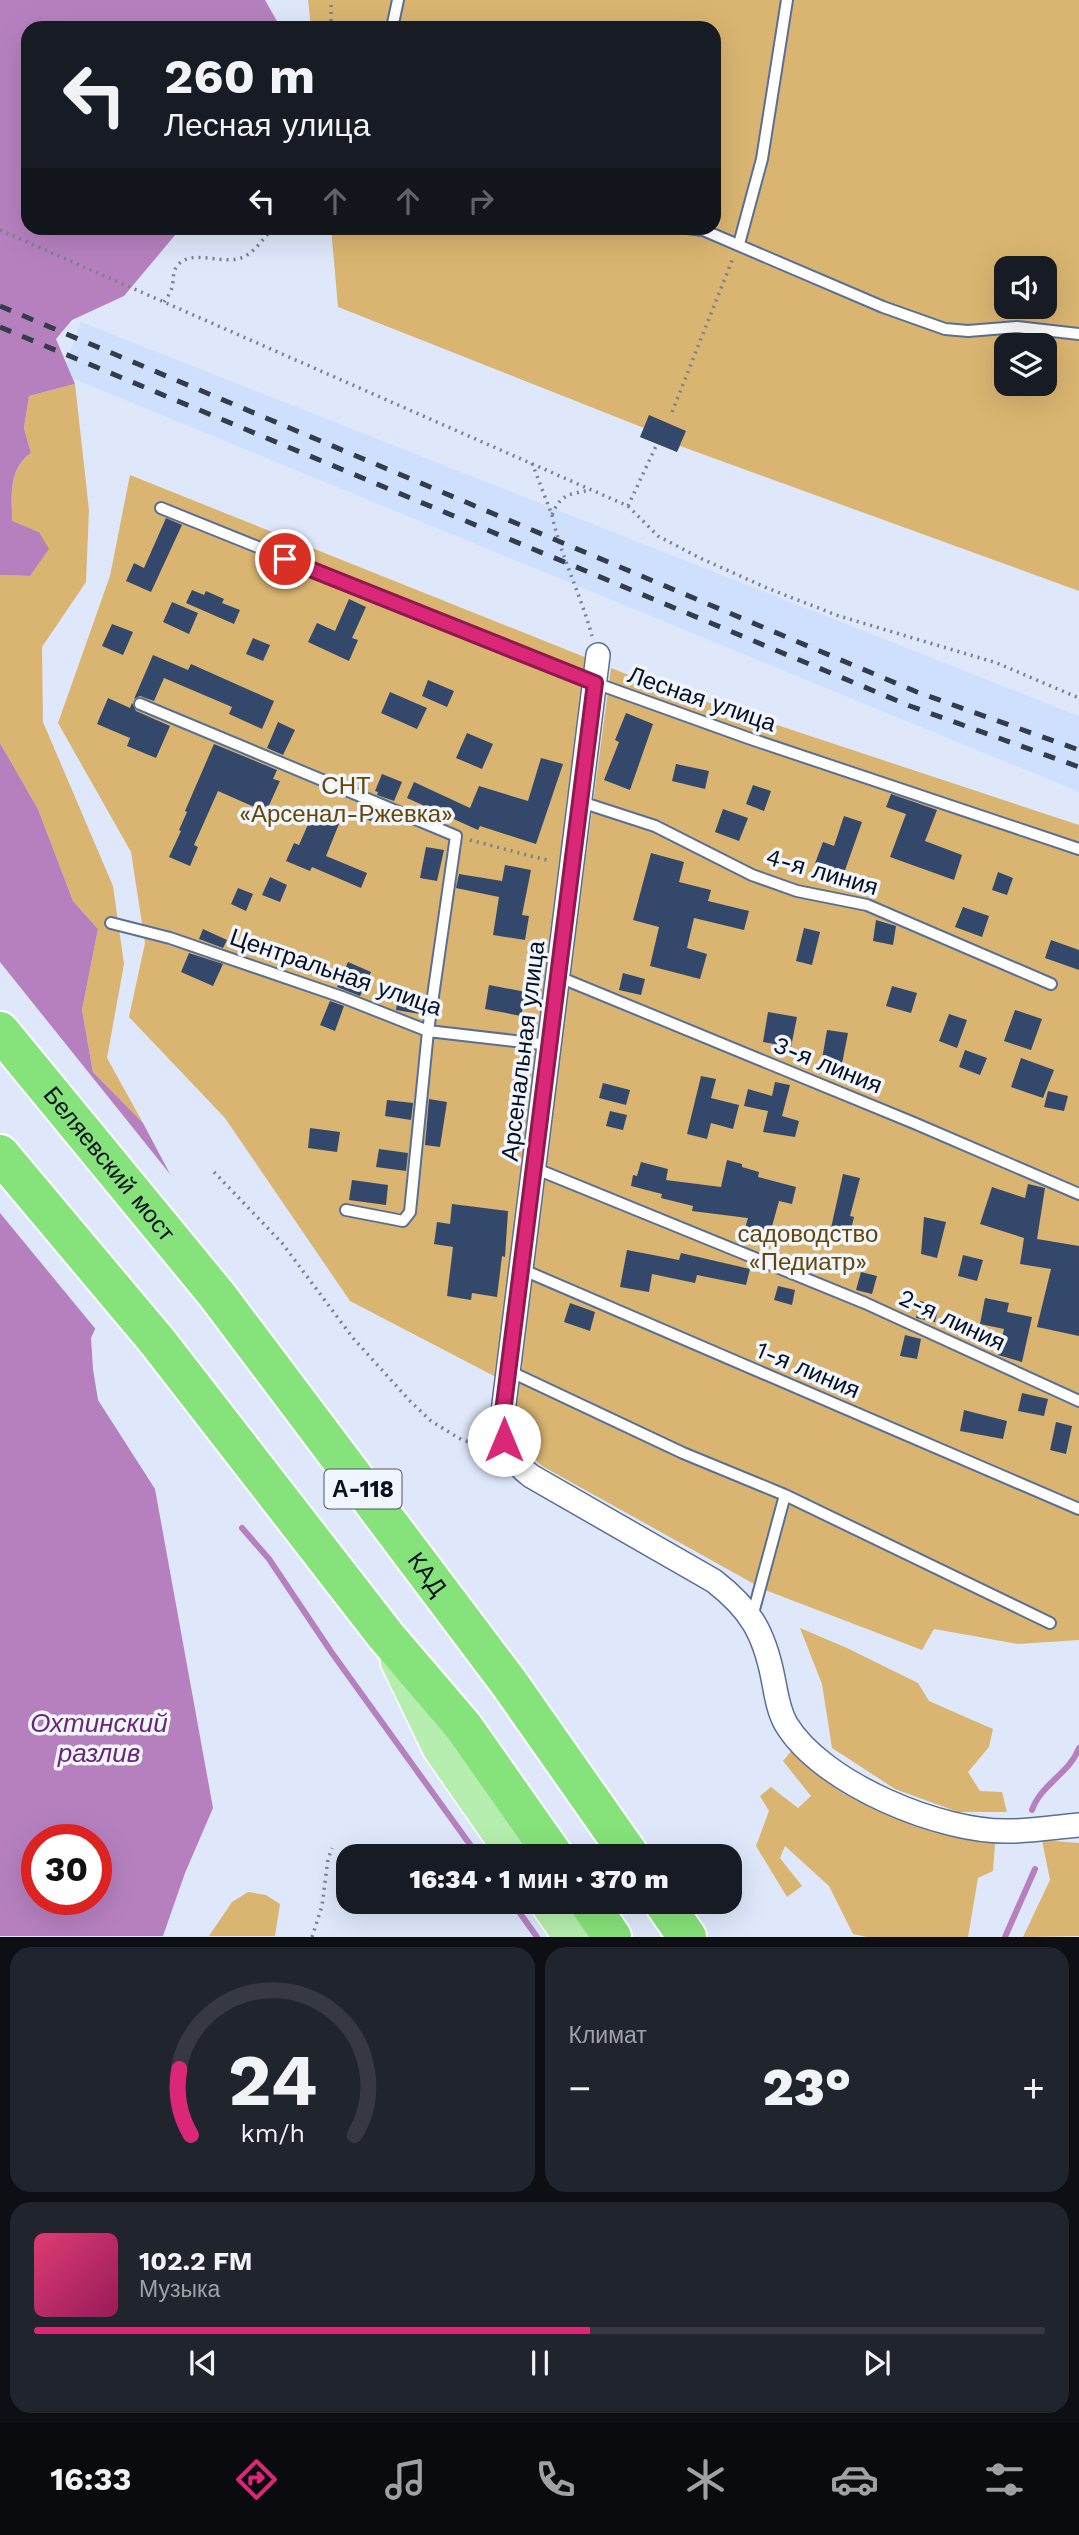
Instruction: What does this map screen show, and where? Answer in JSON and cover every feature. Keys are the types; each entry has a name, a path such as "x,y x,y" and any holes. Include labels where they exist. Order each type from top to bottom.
{"highway":[{"name":"Беляевский мост","path":"0,1031 218,1295"},
{"name":"А-118","path":"0,1154 157,1341 386,1636 463,1726 546,1844"},
{"name":"КАД","path":"218,1295 509,1683 622,1844"},
{"path":"596,1914 612,1937"},
{"path":"671,1914 687,1937"}],"main road":[{"path":"386,1636 440,1748 507,1844"},
{"path":"555,1914 571,1937"}],"street":[{"name":"Арсенальная улица","path":"509,1452 501,1428 598,655"},
{"path":"509,1452 518,1466 531,1476 714,1581 736,1598 752,1617 763,1639 779,1709 786,1724 801,1742 829,1767 862,1788 906,1810 943,1823 1009,1832 1079,1825"}],"lane":[{"path":"394,21 398,0"},
{"path":"739,244 762,159 787,0"},
{"path":"716,235 883,307 945,329 968,331 1017,327 1079,334"},
{"name":"Лесная улица","path":"161,508 595,683 761,743 1079,849"},
{"path":"139,704 456,836 428,1031 410,1212 403,1221 346,1210"},
{"name":"4-я линия","path":"581,802 655,827 752,875 797,891 867,905 1051,984"},
{"name":"Центральная улица","path":"111,923 170,937 342,997 428,1031 550,1045"},
{"name":"3-я линия","path":"559,977 1079,1194"},
{"name":"2-я линия","path":"534,1168 865,1303 1079,1401"},
{"name":"1-я линия","path":"521,1269 1079,1508"},
{"path":"509,1371 682,1454 785,1495 1050,1623"},
{"path":"752,1617 785,1495"}],"path":[{"path":"331,0 331,21"},
{"path":"0,230 628,506 658,536 768,588 839,615 997,663 1079,698"},
{"path":"164,302 173,286 175,268 181,261 193,257 209,260 240,258 248,254 266,235"},
{"path":"672,412 739,244"},
{"path":"628,506 656,446"},
{"path":"532,463 552,515 558,542 585,607 598,655"},
{"path":"552,515 557,503 564,497 592,490"},
{"path":"456,836 573,866"},
{"path":"214,1172 282,1243 353,1338 431,1421 462,1440 509,1452"},
{"path":"312,1937 322,1906 332,1848"}],"shaded area":[{"path":"81,322 1079,716 1079,792 62,374"}],"green space":[{"path":"308,0 1079,0 1079,591 680,446 677,452 640,437 644,428 338,307 332,235 721,235 721,21 310,21"},
{"path":"75,384 89,510 86,582 42,647 43,722 113,886 124,964 107,1058 143,1123 93,1072 82,1010 98,929 73,901 38,809 0,743 0,575 30,576 39,532 12,522 15,475 18,467 31,453 24,428 29,396"},
{"name":"СНТ «Арсенал-Ржевка»","path":"130,475 587,658 496,1377 350,1301 225,1118 129,1017 145,943 131,852 58,723 110,576"},
{"name":"садоводство «Педиатр»","path":"611,668 1079,825 1079,1640 1018,1644 934,1629 922,1650 765,1590 542,1466 522,1439 517,1421 515,1387"},
{"path":"800,1628 918,1683 929,1701 993,1729 989,1747 968,1772 980,1791 1002,1792 1007,1812 958,1812 895,1789 832,1748 822,1684"},
{"path":"792,1750 831,1785 873,1808 935,1831 995,1844 993,1871 978,1878 968,1937 867,1937 853,1934 829,1886 785,1846 780,1858 802,1886 787,1897 756,1846 769,1811 760,1796 771,1787 798,1808 811,1796 783,1761"},
{"path":"1042,1840 1079,1843 1079,1936 1023,1937 1050,1880"},
{"path":"248,1892 266,1895 280,1904 275,1936 209,1936 232,1902"}],"water":[{"path":"0,0 265,0 277,21 21,21 21,235 175,235 124,296 72,320 56,339 75,384 29,396 24,428 31,453 18,467 12,493 12,521 39,532 49,549 30,576 0,575"},
{"name":"Охтинский разлив","path":"0,743 38,809 73,901 98,929 82,1010 93,1072 143,1123 178,1189 114,1288 91,1338 98,1400 155,1489 213,1808 185,1873 163,1936 0,1936"}],"pier":[{"path":"0,962 182,1189 175,1221 158,1263 117,1291 98,1332 0,1213"}],"building":[{"path":"649,415 686,431 677,452 640,437"},
{"path":"166,518 182,525 151,592 126,581 134,563 144,568"},
{"path":"192,590 204,595 206,591 224,599 222,603 240,610 234,624 186,603"},
{"path":"349,599 366,607 352,638 358,640 349,661 308,642 317,623 335,631"},
{"path":"172,602 198,613 189,634 163,622"},
{"path":"112,624 133,632 123,655 102,646"},
{"path":"253,638 270,645 263,661 246,654"},
{"path":"153,655 188,670 191,664 274,701 262,729 229,714 232,707 164,678 154,701 140,696 134,699"},
{"path":"428,680 454,691 447,707 422,696"},
{"path":"390,692 427,708 417,729 381,713"},
{"path":"108,698 130,708 132,703 136,711 170,726 156,758 127,746 130,738 97,724"},
{"path":"626,713 653,724 630,790 604,780 619,742 615,740"},
{"path":"278,722 295,730 283,755 267,748"},
{"path":"467,733 493,744 482,769 456,758"},
{"path":"214,744 277,770 273,779 280,781 266,812 218,791 194,845 198,847 190,866 169,857 181,831 179,830 187,812 185,811"},
{"path":"541,758 563,764 536,844 480,826 478,830 407,798 414,782 470,808 479,786 528,801"},
{"path":"676,764 709,771 705,789 672,781"},
{"path":"382,774 402,782 394,801 377,795 378,792 375,791"},
{"path":"753,785 771,791 764,811 746,804"},
{"path":"891,794 937,810 925,841 962,855 954,880 890,857 906,814 886,807"},
{"path":"371,809 387,816 383,826 366,819"},
{"path":"723,809 748,818 739,841 715,832"},
{"path":"313,813 339,824 326,856 367,873 361,888 312,867 310,871 286,861 294,843 299,845"},
{"path":"844,816 862,822 843,876 814,866 823,842 834,846"},
{"path":"426,847 444,850 437,881 420,878"},
{"path":"651,853 684,862 679,882 711,890 708,901 749,911 744,930 694,918 687,948 707,954 700,979 650,966 659,927 633,920"},
{"path":"505,865 531,870 522,915 529,916 525,940 493,935 499,897 456,888 459,874 502,881"},
{"path":"998,872 1013,878 1007,895 992,890"},
{"path":"270,877 287,885 280,902 262,895"},
{"path":"238,888 253,894 246,911 231,904"},
{"path":"963,907 989,916 982,937 955,927"},
{"path":"876,920 896,926 893,945 873,941"},
{"path":"804,928 820,932 812,965 796,961"},
{"path":"203,929 227,940 223,948 199,939"},
{"path":"1051,940 1079,950 1079,970 1045,958"},
{"path":"189,953 223,964 213,986 181,972"},
{"path":"348,962 371,972 360,996 337,987"},
{"path":"623,973 645,979 641,995 619,990"},
{"path":"489,985 526,992 521,1016 485,1009"},
{"path":"892,986 917,993 911,1013 886,1006"},
{"path":"399,991 424,995 420,1014 396,1010"},
{"path":"330,1001 344,1006 335,1031 320,1025"},
{"path":"1015,1010 1042,1019 1031,1050 1004,1041"},
{"path":"768,1012 797,1017 791,1047 763,1042"},
{"path":"949,1014 967,1020 957,1048 939,1041"},
{"path":"827,1030 848,1033 841,1069 821,1065"},
{"path":"965,1050 987,1058 980,1075 959,1067"},
{"path":"1021,1058 1054,1070 1043,1098 1011,1087"},
{"path":"701,1076 716,1079 711,1098 739,1105 733,1129 711,1123 707,1139 687,1134"},
{"path":"775,1082 790,1085 782,1116 799,1121 795,1137 763,1132 768,1111 744,1106 748,1089 772,1096"},
{"path":"603,1083 630,1090 626,1105 599,1098"},
{"path":"1048,1091 1068,1096 1064,1111 1044,1107"},
{"path":"429,1099 447,1102 440,1147 425,1145"},
{"path":"387,1100 413,1103 411,1120 385,1116"},
{"path":"610,1111 627,1115 623,1130 606,1126"},
{"path":"310,1128 340,1132 337,1152 308,1148"},
{"path":"379,1149 408,1153 406,1171 376,1167"},
{"path":"727,1160 759,1172 758,1177 796,1187 792,1204 779,1201 768,1241 743,1235 748,1218 692,1211 693,1206 661,1198 662,1194 631,1186 633,1175 637,1176 641,1162 668,1169 666,1180 721,1187"},
{"path":"843,1174 860,1178 850,1216 854,1217 848,1242 829,1237"},
{"path":"352,1180 388,1185 386,1205 349,1200"},
{"path":"1028,1184 1045,1188 1037,1239 1079,1246 1079,1336 1037,1327 1051,1269 1020,1264 1024,1238 980,1224 992,1187 1025,1198"},
{"path":"452,1204 508,1211 505,1257 502,1256 497,1297 472,1293 471,1300 447,1296 453,1247 434,1244 437,1222 450,1224"},
{"path":"924,1217 946,1222 937,1258 921,1254"},
{"path":"627,1250 679,1260 681,1253 750,1269 746,1285 697,1275 695,1283 652,1274 649,1292 620,1287"},
{"path":"963,1255 983,1260 977,1281 958,1276"},
{"path":"861,1272 877,1276 872,1294 856,1290"},
{"path":"778,1286 795,1290 792,1305 774,1300"},
{"path":"985,1298 1009,1303 1007,1312 1032,1317 1022,1362 998,1355 1004,1329 980,1324"},
{"path":"920,1301 939,1306 935,1322 916,1318"},
{"path":"570,1303 595,1312 590,1331 564,1322"},
{"path":"905,1335 921,1339 917,1359 900,1356"},
{"path":"1022,1393 1048,1399 1044,1416 1018,1411"},
{"path":"964,1410 1007,1421 1003,1439 960,1431"},
{"path":"1056,1422 1072,1426 1066,1454 1050,1450"}],"waterway":[{"path":"242,1528 269,1559 332,1653 470,1844"},
{"path":"1032,1810 1042,1793 1069,1765 1079,1748"},
{"path":"1005,1937 1035,1869"},
{"path":"521,1914 537,1937"}],"railway":[{"path":"0,306 917,692 1079,750"},
{"path":"0,327 910,706 1079,767"}],"route":[{"path":"285,559 595,683 501,1428 504,1440"}]}
